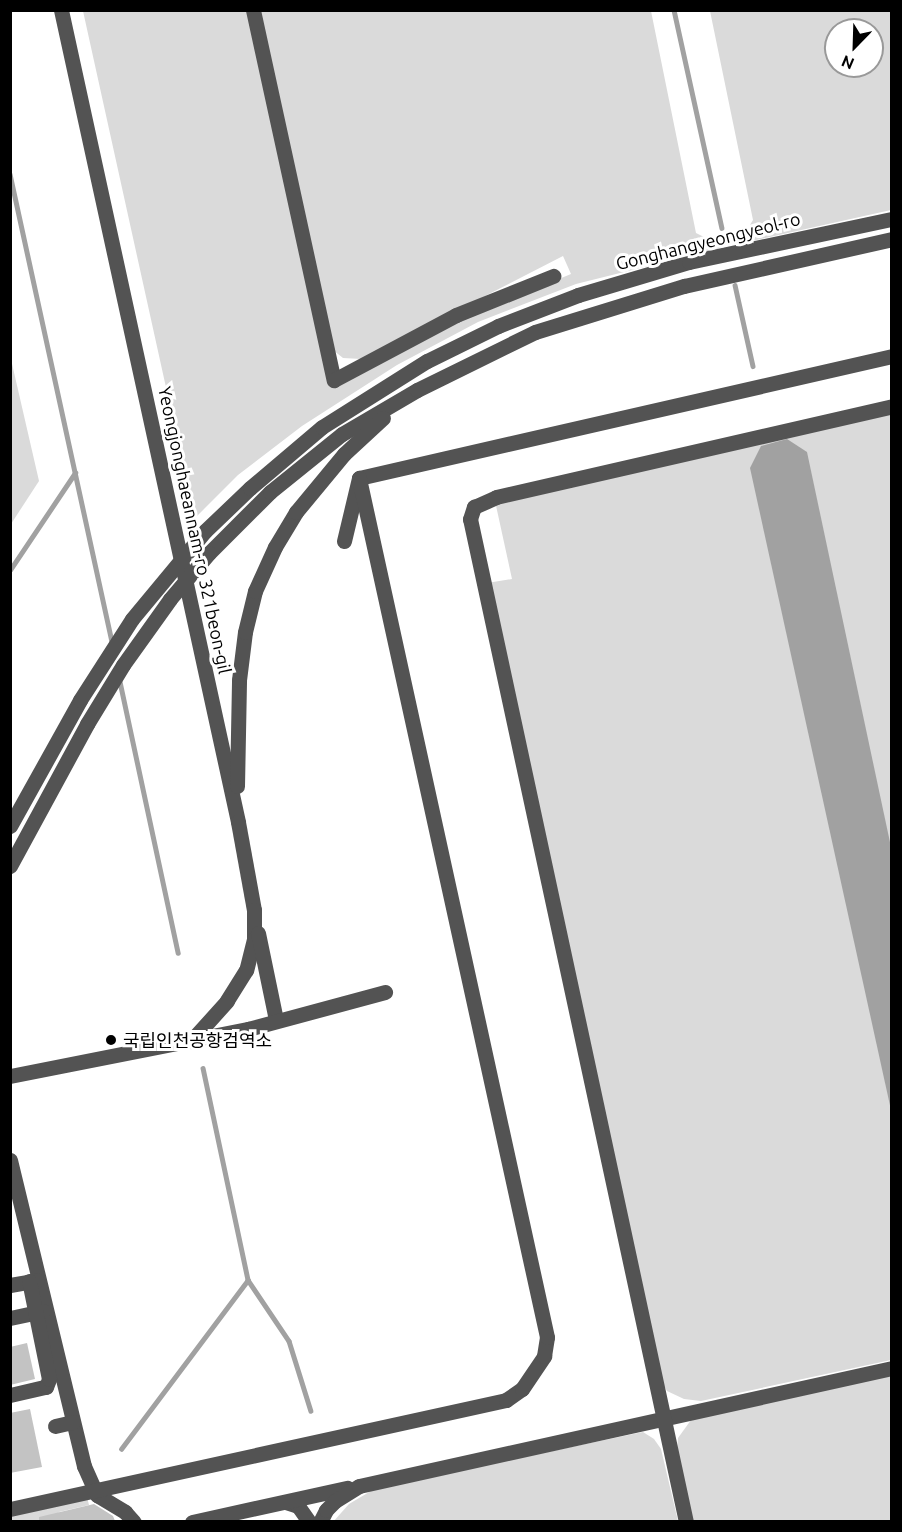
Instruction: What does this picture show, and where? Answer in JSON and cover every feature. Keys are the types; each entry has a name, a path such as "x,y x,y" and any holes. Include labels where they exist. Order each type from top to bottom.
{"street":[{"name":"Yeongjonghaeannam-ro 321beon-gil","path":"61,10 238,822 254,910 254,939 246,969 236,990 191,1041"},
{"path":"253,10 334,380 456,315 553,276"},
{"name":"Gonghangyeongyeol-ro","path":"10,826 80,700 132,619 205,531 250,488 322,427 427,361 498,326 578,295 688,262 891,219"},
{"name":"Gonghangyeongyeol-ro","path":"10,866 87,724 123,665 163,608 209,553 270,492 342,434 417,390 536,332 684,286 891,239"},
{"path":"360,478 891,356"},
{"path":"238,822 236,731 238,680 245,632 255,591 275,547 317,485 368,431 417,390"},
{"path":"686,1521 470,519 474,507 496,497 891,406"},
{"path":"344,541 360,478"},
{"path":"10,1509 507,1400 522,1389 544,1356 547,1337 360,478"},
{"path":"254,910 276,1020"},
{"path":"10,1076 248,1029 385,992"},
{"path":"10,1160 41,1312 84,1466 95,1491 134,1521"},
{"path":"10,1285 34,1280"},
{"path":"10,1318 41,1312"},
{"path":"10,1395 46,1387 50,1378 41,1312"},
{"path":"192,1521 891,1368"},
{"path":"55,1426 73,1422"},
{"path":"320,1521 335,1501 359,1486"},
{"path":"286,1502 298,1506 309,1521"}],"shaded area":[{"path":"83,11 250,11 330,379 448,325 571,274 563,256 362,359 343,358 333,350 255,11 651,11 696,233 724,247 576,284 478,322 397,365 302,426 238,475 193,520 182,460"},
{"path":"710,11 891,11 891,210 738,244 753,220"},
{"path":"10,355 39,481 11,524 10,524"},
{"path":"891,411 891,1360 701,1401 684,1399 667,1391 662,1382 487,583 512,579 495,501"},
{"path":"787,439 807,452 891,847 891,1110 750,468 761,446"},
{"path":"891,1375 891,1521 692,1521 677,1452 678,1438 691,1420"},
{"path":"643,1432 654,1439 661,1449 678,1521 333,1522 349,1504 376,1488"},
{"path":"87,1497 89,1505 59,1512 53,1521 11,1521 10,1514"}],"building":[{"path":"27,1343 35,1379 10,1385 10,1347"},
{"path":"30,1409 42,1467 10,1473 10,1413"},
{"path":"94,1504 113,1516 115,1521 39,1521 39,1517"}],"waterway":[{"path":"674,10 722,228"},
{"path":"10,174 112,643"},
{"path":"735,285 753,366"},
{"path":"10,570 75,473"},
{"path":"119,677 178,953"},
{"path":"203,1068 248,1280 289,1341 311,1411"},
{"path":"121,1449 248,1280"}],"place":[{"name":"국립인천공항검역소","path":"111,1040"}]}
